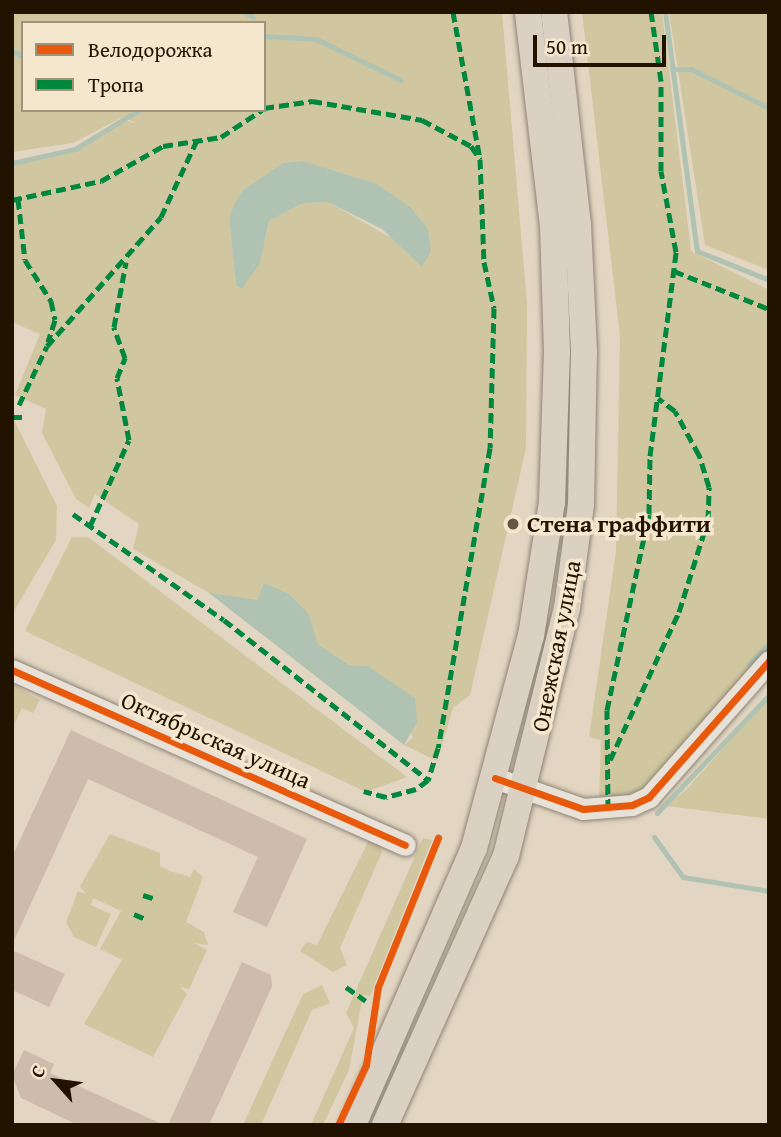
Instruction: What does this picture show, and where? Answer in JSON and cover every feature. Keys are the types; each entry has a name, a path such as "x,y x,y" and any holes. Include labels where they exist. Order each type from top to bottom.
{"main road":[{"name":"Онежская улица","path":"353,1125 436,942 495,778 531,636 556,424 553,226 528,12"},
{"name":"Онежская улица","path":"385,1125 501,869 526,786 567,608 585,419 578,225 554,12"}],"street":[{"path":"495,778 526,786 583,808 649,797 769,661"},
{"name":"Октябрьская улица","path":"12,670 405,845"}],"shaded area":[{"path":"12,12 502,12 527,304 526,448 470,695 453,708 437,761 404,745 413,737 368,666 349,665 318,644 309,614 264,583 257,600 241,602 209,593 133,549 139,524 95,494 89,508 76,499 42,433 46,409 15,395 40,334 12,322 12,166 82,146 125,120 138,124 123,117 73,143 12,152","holes":["303,161 377,184 428,229 397,241 328,202 303,203 269,221 265,242 236,285 229,216 243,190 283,163"]},
{"path":"582,12 662,12 691,251 769,290 769,654 641,798 599,803 601,740 589,737 616,551 620,336"},
{"path":"669,12 769,12 769,270 705,245"},
{"path":"303,161 377,184 411,208 428,229 431,251 422,267 382,229 328,202 303,203 269,221 260,263 242,289 236,285 229,217 235,203 243,190 283,163"},
{"path":"12,416 57,506 56,540 12,614"},
{"path":"72,537 88,537 407,777 366,792 25,631"},
{"path":"264,583 289,594 309,614 318,644 349,665 368,666 415,698 417,722 404,745 209,593 257,600"},
{"path":"14,685 40,700 33,713 22,708 12,729"},
{"path":"769,697 769,819 666,806 686,790"},
{"path":"110,834 160,853 160,866 170,871 190,877 194,869 203,877 186,922 204,932 208,945 194,943 207,950 189,989 180,987 187,994 153,1057 84,1024 122,960 100,949 121,911 93,898 91,905 111,914 96,947 74,937 66,922 78,891 86,894 80,886"},
{"path":"370,838 380,842 382,852 340,948 347,965 333,972 300,951 307,942 317,945"},
{"path":"423,838 432,840 370,996 363,995 349,1070 323,1125 311,1125 354,1028 346,1013"},
{"path":"322,985 330,1003 312,1010 261,1125 243,1125 303,994"}],"building":[{"path":"71,730 307,839 267,927 233,912 258,857 88,779 12,945 12,857"},
{"path":"12,950 65,974 49,1007 12,990"},
{"path":"242,962 271,975 272,986 248,1040 209,1125 168,1125"},
{"path":"24,1050 54,1064 50,1073 164,1125 78,1125 21,1098 12,1075"}],"waterway":[{"path":"244,12 253,17"},
{"path":"665,12 697,251 769,280"},
{"path":"266,36 316,39 401,80"},
{"path":"12,51 21,55"},
{"path":"672,69 691,69 769,108"},
{"path":"12,163 75,149 136,112"},
{"path":"749,664 769,643"},
{"path":"657,813 769,695"},
{"path":"654,837 683,877 769,891"}],"marked path":[{"path":"453,12 480,159"},
{"path":"608,809 607,710 649,514 650,456 676,252 661,171 661,81 651,12"},
{"path":"266,108 312,101 422,120 471,146 480,159 484,262 494,308 490,448 438,748 428,780 416,789 386,797 364,791"},
{"path":"12,200 101,181 163,146 221,137 259,112"},
{"path":"19,405 47,346 161,217 197,140"},
{"path":"18,199 25,260 51,301 55,320 48,342"},
{"path":"90,526 129,440 117,378 125,358 114,327 126,262"},
{"path":"674,271 769,309"},
{"path":"610,760 679,612 708,520 709,487 699,455 675,411 658,398"},
{"path":"12,417 27,417"},
{"path":"73,514 224,620 428,780"},
{"path":"143,895 156,899"},
{"path":"134,914 145,919"},
{"path":"346,987 366,1001"}],"cycle path":[{"path":"495,778 583,809 632,805 649,797 769,661"},
{"path":"12,670 405,845"},
{"path":"338,1125 366,1065 378,987 438,838"}],"place":[{"name":"Стена граффити","path":"513,524"}]}
